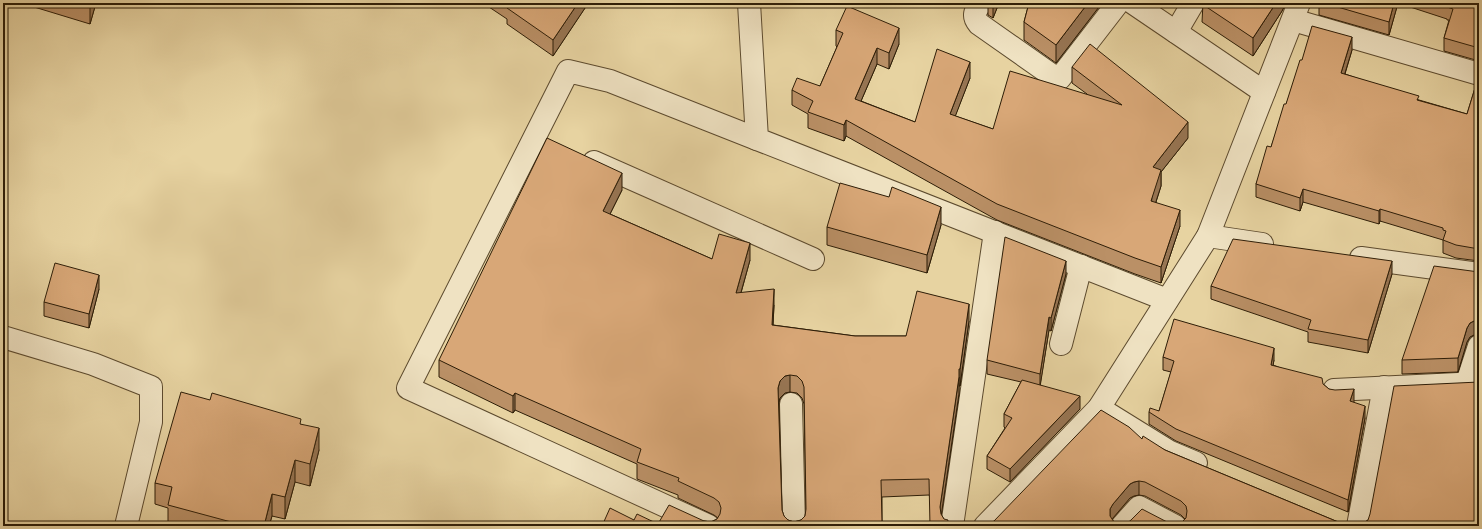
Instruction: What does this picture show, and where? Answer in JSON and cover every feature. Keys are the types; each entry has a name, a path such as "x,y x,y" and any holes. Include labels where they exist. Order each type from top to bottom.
{"street":[{"path":"749,3 757,139"},
{"path":"981,3 975,10 975,20 979,24 1053,76 1060,78 1118,3"},
{"path":"1133,3 1264,92"},
{"path":"1176,32 1193,3"},
{"path":"985,526 1099,408 1208,236 1296,11 1479,74"},
{"path":"709,526 408,388 544,139 568,70 610,81 1168,300"},
{"path":"573,152 813,259"},
{"path":"952,526 995,232"},
{"path":"1208,236 1285,247"},
{"path":"1339,255 1479,274"},
{"path":"1061,344 1081,266"},
{"path":"3,337 93,364 151,387 151,422 126,526"},
{"path":"1334,390 1473,383 1479,346"},
{"path":"1349,525 1384,387"},
{"path":"791,404 794,526"},
{"path":"1099,408 1170,452 1213,470"},
{"path":"1122,526 1139,507 1175,526"}],"building":[{"path":"78,3 91,3 90,7"},
{"path":"506,3 578,3 553,40 507,8 509,5"},
{"path":"1029,3 1088,3 1056,45 1024,22"},
{"path":"1276,3 1253,38 1202,4"},
{"path":"1324,3 1394,3 1389,22"},
{"path":"1439,3 1479,3 1479,48 1444,38 1453,9"},
{"path":"847,6 899,28 889,53 877,48 855,99 915,122 937,49 970,62 950,114 993,129 1010,71 1122,105 1072,67 1090,44 1188,122 1153,167 1161,170 1151,201 1180,210 1161,267 997,204 846,120 844,125 808,112 813,101 792,90 797,78 820,86 843,33 836,30"},
{"path":"1312,26 1352,37 1341,73 1419,96 1417,100 1467,114 1479,75 1479,249 1456,245 1443,240 1446,231 1443,230 1443,228 1380,209 1379,211 1303,189 1300,198 1256,184 1267,146 1271,147 1284,104 1286,104 1300,60 1302,60"},
{"path":"547,138 622,173 603,211 712,259 719,234 750,243 736,293 774,289 772,325 855,336 906,336 917,291 969,304 940,507 941,514 944,519 948,520 947,526 930,526 929,479 881,480 882,522 845,523 845,526 602,526 610,508 634,520 637,514 658,524 669,505 704,521 711,522 717,519 721,508 719,502 714,498 678,481 679,478 637,462 641,449 515,393 513,396 439,360","holes":["785,376 797,376 802,381 804,387 806,509 805,516 801,520 794,522 788,520 784,516 782,510 778,388 780,381"]},
{"path":"840,183 889,197 892,187 941,207 927,255 827,227"},
{"path":"1005,237 1066,261 1051,318 1049,317 1040,374 987,360"},
{"path":"1233,239 1392,261 1368,340 1308,329 1311,320 1211,286"},
{"path":"55,263 99,275 89,314 44,302"},
{"path":"1434,266 1479,272 1479,320 1470,323 1467,328 1458,358 1402,360"},
{"path":"1174,319 1274,348 1271,365 1322,378 1323,384 1329,389 1354,389 1350,401 1365,406 1348,500 1176,429 1149,412 1150,408 1159,411 1174,361 1163,357"},
{"path":"1022,380 1080,396 1010,469 987,456 1012,418 1004,414"},
{"path":"1479,382 1479,526 987,526 994,521 1101,410 1129,427 1142,439 1143,436 1165,450 1343,524 1362,524 1368,520 1370,514 1394,386","holes":["1139,481 1145,482 1181,501 1186,506 1186,518 1182,522 1176,524 1169,523 1142,509 1126,524 1114,522 1110,516 1110,509 1113,504 1130,484"]},
{"path":"181,392 210,400 212,393 301,419 300,424 319,428 310,464 295,460 285,497 272,494 264,526 246,526 168,505 172,487 155,483"}]}
